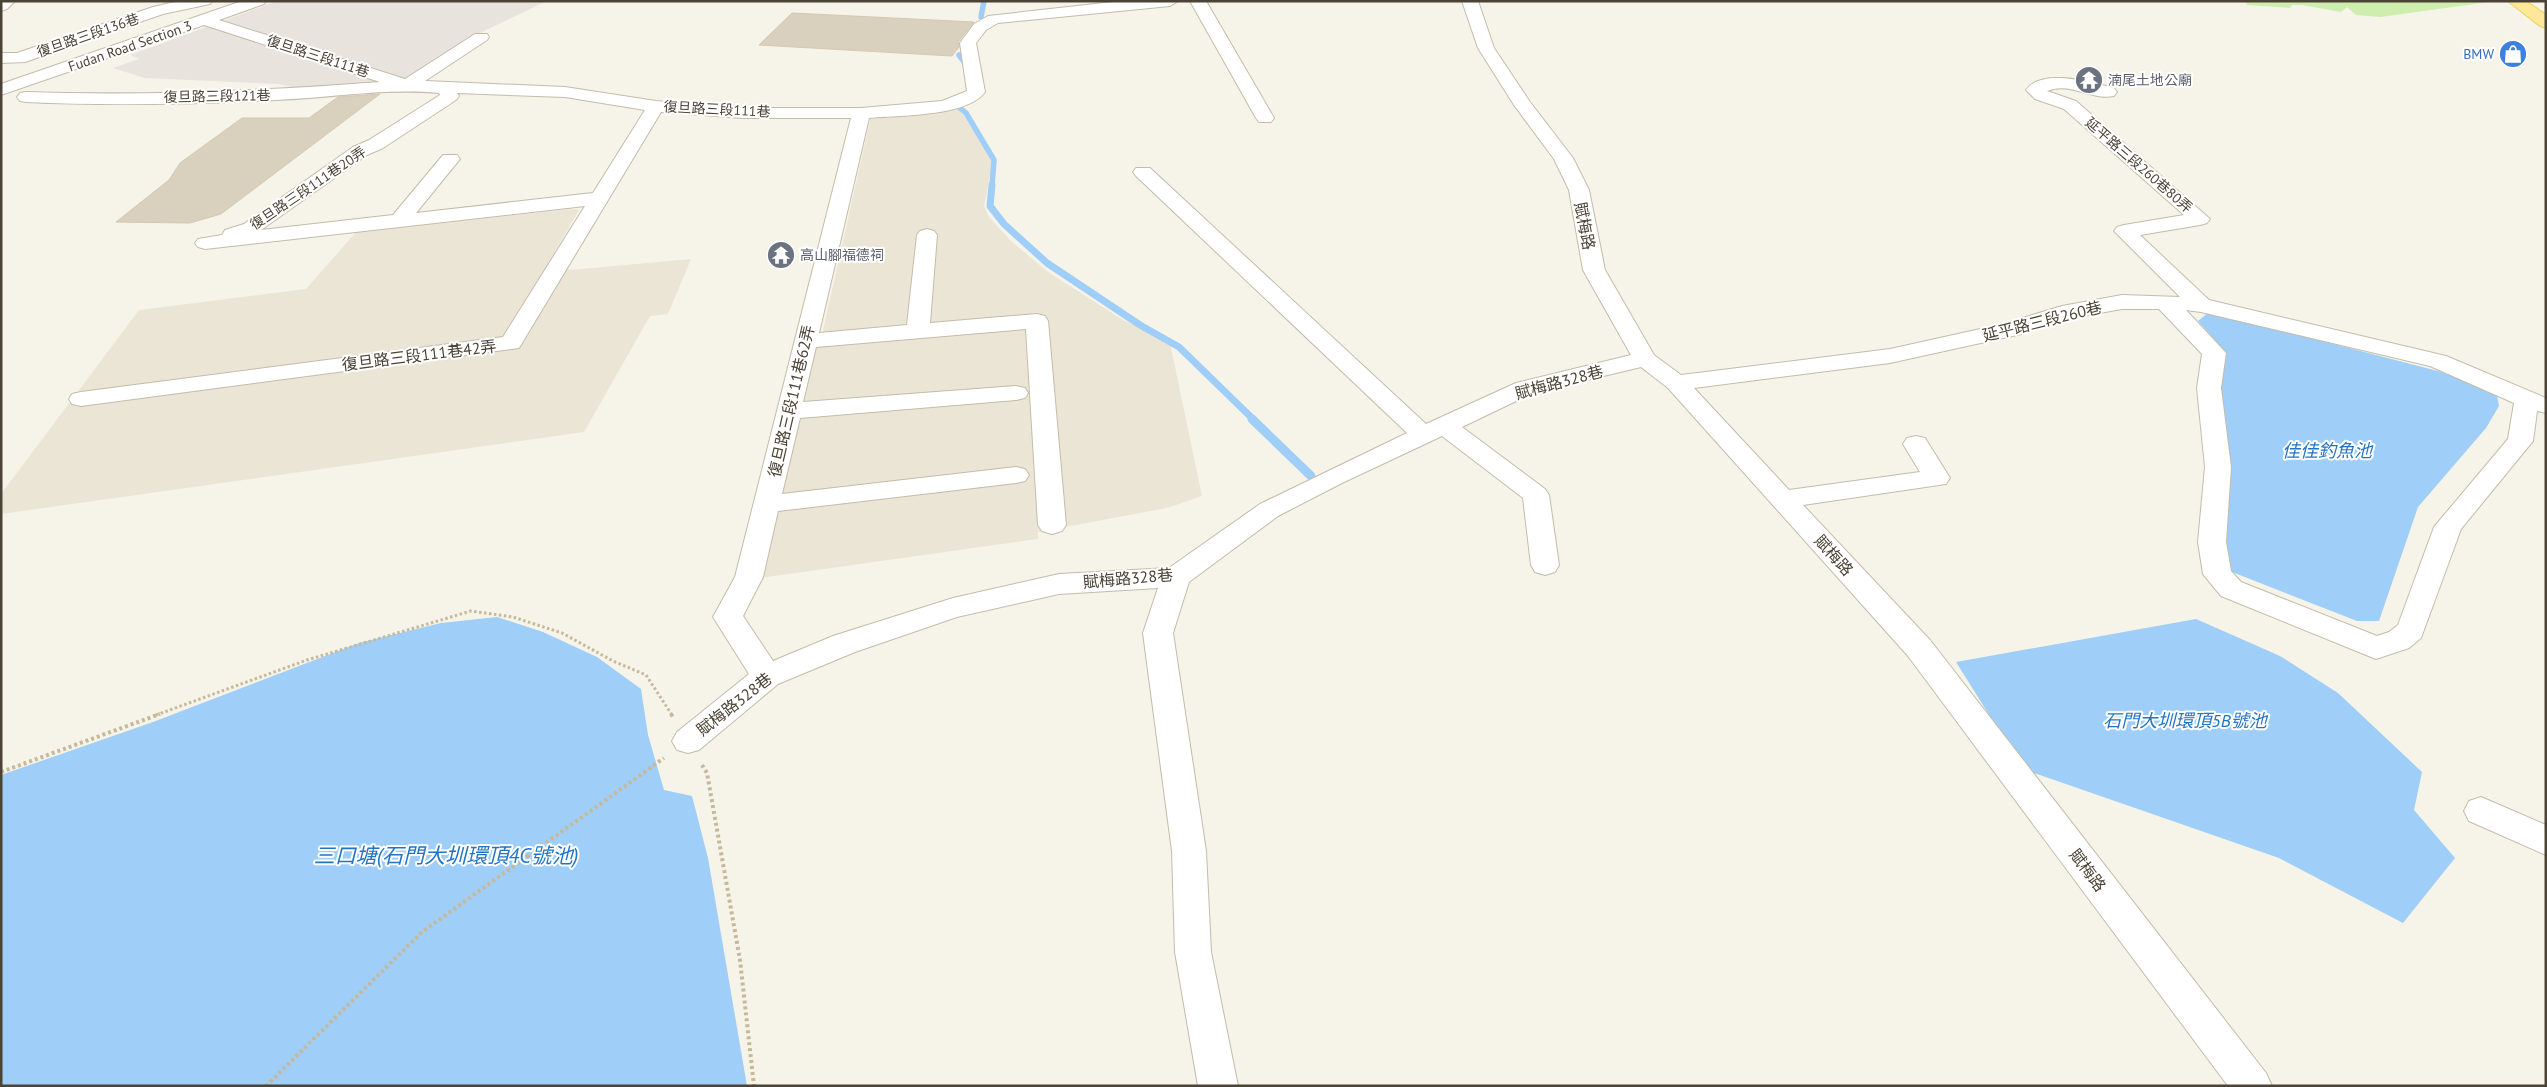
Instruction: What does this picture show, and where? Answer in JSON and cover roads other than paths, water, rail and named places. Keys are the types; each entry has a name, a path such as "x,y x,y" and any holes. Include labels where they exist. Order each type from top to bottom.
{"main road":[{"path":"2516,1 2546,23"}],"street":[{"path":"1,6 8,1"},
{"name":"復旦路三段136巷","path":"1,58 19,58 159,10 204,1"},
{"name":"Fudan Road Section 3","path":"1,90 258,1"},
{"path":"992,1 994,19 1170,1"},
{"path":"1198,1 1265,118"},
{"name":"賦梅路","path":"1470,1 1486,48 1523,105 1563,158 1579,190 1594,270 1645,359 1676,383 1919,648 2252,1086"},
{"name":"復旦路三段111巷","path":"204,20 407,85 565,92 656,106 743,113 861,113 945,106 970,97 976,92 968,43 980,27 994,19"},
{"path":"407,85 481,37"},
{"path":"1,106 59,84 64,76 54,72"},
{"name":"延平路三段260巷80弄","path":"2108,92 2057,83 2043,85 2036,90 2041,95 2070,105 2200,219 2124,232 2200,306"},
{"name":"復旦路三段121巷","path":"26,97 74,99 277,95 407,85"},
{"name":"復旦路三段111巷20弄","path":"399,221 205,243 251,228 360,151 376,144 450,96 445,88"},
{"name":"復旦路三段111巷42弄","path":"82,399 512,343 656,106"},
{"name":"復旦路三段111巷62弄","path":"767,676 728,616 749,577 861,113"},
{"path":"399,221 450,159"},
{"path":"1143,172 1434,430 1536,496 1545,565"},
{"path":"399,221 599,198"},
{"path":"918,332 926,235"},
{"name":"延平路三段260巷","path":"1676,383 1890,356 2008,330 2062,313 2122,302 2165,302 2200,306 2438,360 2536,403"},
{"path":"2165,302 2214,353 2209,388 2218,467 2212,542 2217,574 2231,588 2376,648 2399,640 2411,631 2448,527 2498,464 2520,441 2536,403"},
{"path":"805,341 1037,321 1052,525"},
{"name":"賦梅路328巷","path":"688,741 767,676 844,644 953,608 1059,584 1176,577 1269,510 1434,430 1525,388 1645,359"},
{"path":"788,411 1016,393"},
{"path":"1784,500 1937,478 1916,444"},
{"path":"767,504 1016,475"},
{"path":"1176,577 1158,633 1189,852 1193,952 1218,1086"},
{"path":"2481,811 2546,841"}],"water":[{"name":"佳佳釣魚池","path":"2209,312 2461,377 2497,395 2499,406 2486,428 2418,507 2379,621 2357,621 2227,570 2222,561 2221,347 2198,321"},
{"name":"三口塘(石門大圳環頂4C號池)","path":"497,617 543,632 597,657 641,689 648,735 664,790 692,796 708,858 747,1086 1,1086 1,775 153,722 359,643 441,623"},
{"name":"石門大圳環頂5B號池","path":"2196,619 2280,656 2338,693 2422,772 2414,810 2455,858 2403,923 2279,858 2023,769 1956,662"}],"waterway":[{"path":"981,17 984,1"},
{"path":"959,55 965,63 966,69"},
{"path":"959,107 966,113 994,160 992,186"},
{"path":"992,185 990,206 1004,224 1047,263 1140,325 1179,347 1254,420"},
{"path":"1252,419 1311,476"}],"place":[{"name":"BMW","path":"2513,54"},
{"name":"湳尾土地公廟","path":"2089,80"},
{"name":"高山腳福德祠","path":"781,255"}]}
